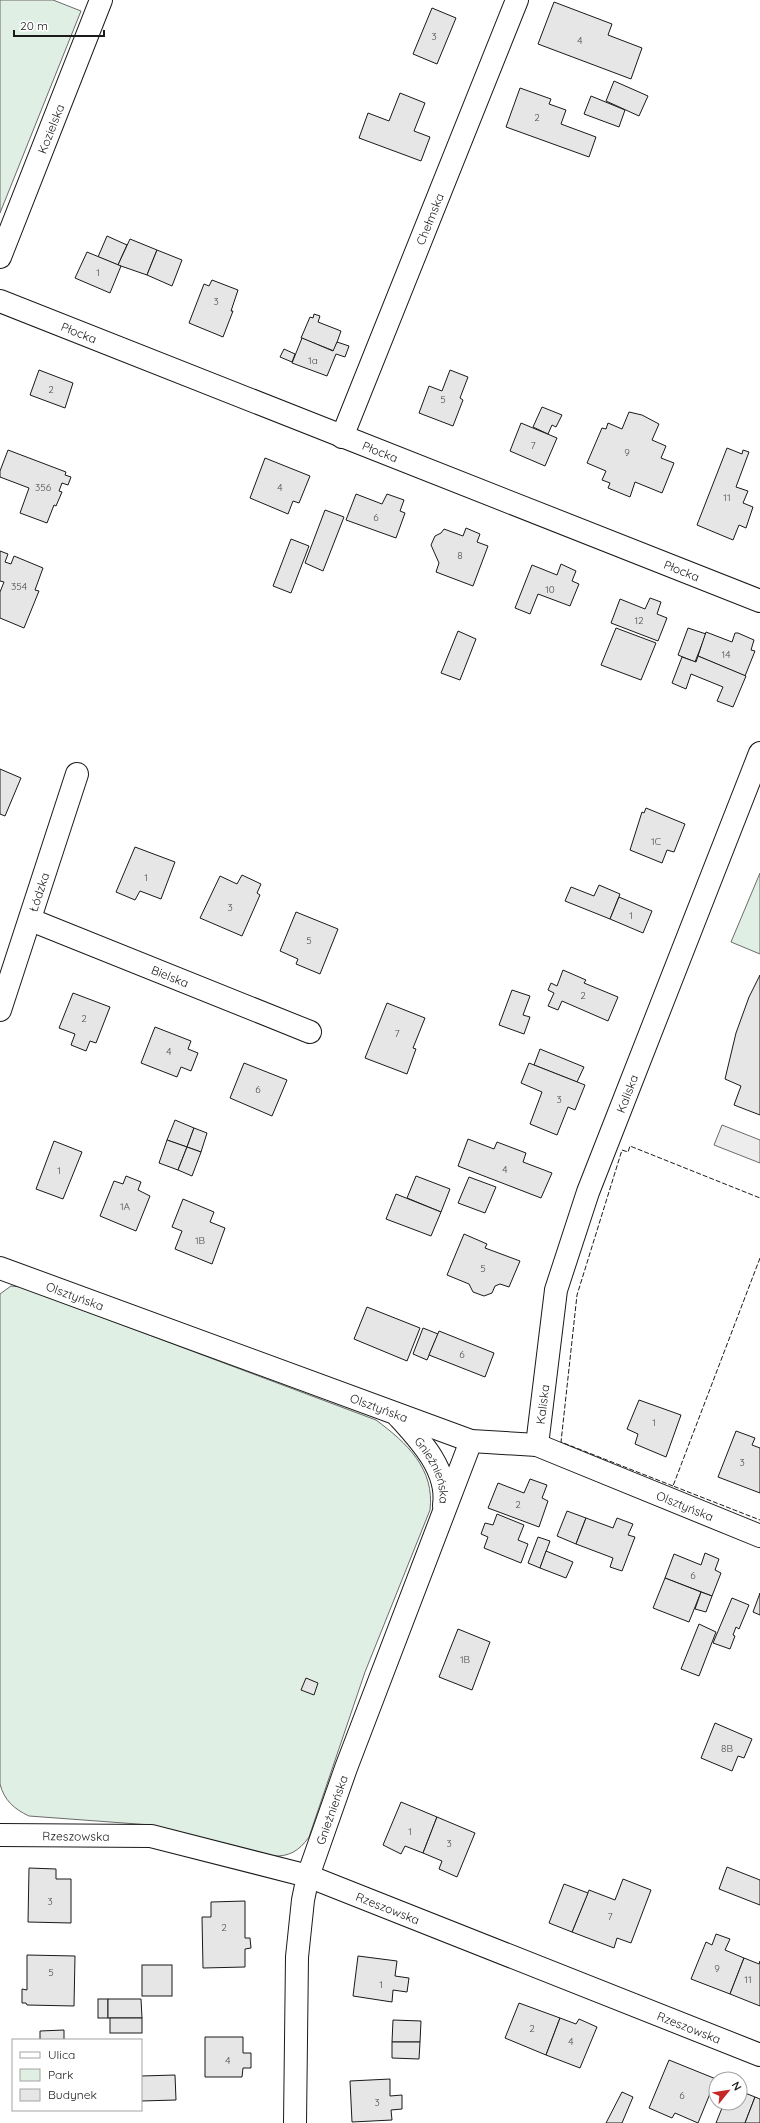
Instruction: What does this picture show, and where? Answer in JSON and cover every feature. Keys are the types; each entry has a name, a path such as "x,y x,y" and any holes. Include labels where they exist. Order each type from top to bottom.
{"street":[{"name":"Kozielska","path":"0,257 101,0"},
{"name":"Chełmska","path":"342,437 517,0"},
{"name":"Płocka","path":"0,301 760,601"},
{"name":"Kaliska","path":"537,1445 556,1290 588,1192 760,753"},
{"name":"Łódzka","path":"0,1010 31,920 77,774"},
{"name":"Bielska","path":"31,920 310,1032"},
{"name":"Olsztyńska","path":"0,1268 471,1441 537,1445 760,1536"},
{"name":"Gnieźnieńska","path":"396,1413 419,1439 440,1474 444,1499 442,1512"},
{"name":"Gnieźnieńska","path":"295,2123 297,1957 303,1900 308,1876 346,1768 442,1512 471,1441"},
{"name":"Rzeszowska","path":"0,1835 151,1836 308,1876 760,2055"}],"green space":[{"path":"0,0 53,0 81,11 0,213"},
{"path":"760,873 760,954 731,942"},
{"path":"11,1286 21,1287 376,1420 408,1448 423,1470 428,1482 430,1510 365,1672 309,1837 301,1846 289,1854 272,1856 151,1825 29,1816 14,1807 4,1795 0,1784 0,1294"}],"shaded area":[{"path":"722,1125 760,1140 760,1163 714,1145"}],"building":[{"path":"554,2 612,24 608,35 642,48 631,79 538,44"},
{"path":"432,8 456,18 437,64 413,54"},
{"path":"614,81 648,96 639,116 606,101"},
{"path":"520,88 551,99 549,104 566,110 561,124 596,137 589,157 506,127"},
{"path":"400,93 425,103 414,131 430,137 421,161 359,138 368,113 389,121"},
{"path":"591,96 625,110 619,127 584,114"},
{"path":"107,236 127,245 118,265 98,257"},
{"path":"130,239 157,250 147,275 118,265"},
{"path":"157,250 182,260 172,286 147,275"},
{"path":"87,252 121,266 110,293 75,278"},
{"path":"212,280 238,290 231,311 233,311 223,337 189,323 204,284 209,286"},
{"path":"314,314 320,316 318,322 341,331 334,351 301,338 310,317 313,318"},
{"path":"302,338 333,351 337,342 349,346 345,357 336,354 327,376 292,363"},
{"path":"284,349 295,354 292,362 280,357"},
{"path":"39,370 73,383 65,408 30,395"},
{"path":"450,370 468,377 460,398 463,400 453,426 419,413 429,386 442,391"},
{"path":"542,407 562,415 556,427 552,425 548,434 533,427"},
{"path":"629,412 642,415 659,424 652,440 666,446 661,458 674,463 662,493 635,482 630,497 608,488 610,483 602,480 606,471 587,463 602,428 606,429 608,423 622,429"},
{"path":"521,423 557,438 545,466 510,451"},
{"path":"727,448 742,454 743,450 749,452 736,487 748,491 743,503 753,507 746,528 739,525 733,540 697,525"},
{"path":"8,450 66,472 65,475 71,477 68,485 62,483 59,491 62,492 56,506 54,505 47,523 20,513 29,488 0,477 0,471"},
{"path":"265,458 310,476 299,503 293,501 288,514 250,498"},
{"path":"356,494 382,504 387,494 404,500 400,511 405,513 396,538 346,520"},
{"path":"325,510 344,517 323,571 305,563"},
{"path":"466,528 480,534 477,542 488,546 473,586 436,572 439,563 431,545 435,536 441,533 444,529 463,536"},
{"path":"291,539 309,546 291,593 273,586"},
{"path":"0,551 8,554 5,562 11,564 14,556 43,568 35,590 39,591 24,628 0,618 0,592 4,582 0,581"},
{"path":"561,564 576,571 572,581 579,584 570,606 538,594 530,614 515,608 532,565 557,575"},
{"path":"650,598 661,602 657,614 667,618 658,641 611,623 620,599 645,609"},
{"path":"616,628 656,643 641,680 601,665"},
{"path":"688,628 706,634 695,662 678,655"},
{"path":"458,631 476,639 460,680 441,673"},
{"path":"706,632 732,642 735,633 754,640 751,650 755,651 745,676 698,656"},
{"path":"698,656 746,676 733,707 717,701 723,687 691,674 686,689 672,683 682,657 696,662"},
{"path":"0,769 21,778 5,816 0,814"},
{"path":"646,808 685,824 674,852 667,850 662,863 630,850 642,812 644,813"},
{"path":"135,847 175,862 161,899 140,891 135,900 116,892"},
{"path":"242,875 261,884 257,893 260,895 242,936 200,918 220,876 237,884"},
{"path":"599,885 620,894 610,919 565,901 571,887 594,896"},
{"path":"619,897 652,911 643,933 610,919"},
{"path":"296,912 338,929 320,974 296,964 298,959 280,951"},
{"path":"563,970 586,980 584,983 618,997 608,1021 562,1001 558,1010 548,1006 554,993 548,990 551,983 557,986"},
{"path":"760,975 760,1115 734,1105 741,1086 725,1079 736,1033 749,997"},
{"path":"512,990 530,996 523,1015 530,1017 524,1034 499,1025"},
{"path":"73,993 110,1007 96,1043 90,1041 86,1051 71,1045 75,1034 59,1028"},
{"path":"387,1003 425,1018 413,1048 416,1049 407,1074 365,1058"},
{"path":"155,1027 191,1041 188,1049 198,1053 191,1071 181,1067 177,1077 141,1063"},
{"path":"540,1049 584,1067 577,1082 534,1065"},
{"path":"244,1063 287,1080 272,1116 230,1098"},
{"path":"529,1063 585,1085 575,1110 568,1107 557,1135 530,1124 542,1092 521,1083"},
{"path":"175,1120 194,1128 187,1147 167,1140"},
{"path":"194,1128 207,1133 201,1152 187,1147"},
{"path":"468,1139 494,1149 497,1142 526,1153 523,1162 552,1173 541,1198 458,1166"},
{"path":"167,1140 187,1147 178,1170 159,1163"},
{"path":"54,1141 82,1152 63,1199 36,1189"},
{"path":"187,1147 201,1152 192,1176 178,1170"},
{"path":"126,1176 141,1182 138,1190 150,1196 136,1231 100,1216 114,1181 123,1184"},
{"path":"416,1176 450,1189 441,1212 407,1198"},
{"path":"469,1177 496,1187 485,1213 458,1203"},
{"path":"396,1194 441,1212 431,1236 386,1219"},
{"path":"183,1199 214,1212 210,1222 225,1228 212,1264 175,1249 182,1231 172,1227"},
{"path":"464,1234 487,1244 485,1248 520,1261 509,1287 500,1284 495,1286 492,1293 484,1296 473,1292 469,1284 447,1275"},
{"path":"367,1307 420,1328 407,1361 354,1339"},
{"path":"423,1328 438,1334 427,1360 413,1354"},
{"path":"439,1331 494,1353 485,1377 429,1355"},
{"path":"639,1400 681,1415 666,1457 635,1444 638,1434 627,1429"},
{"path":"736,1431 755,1438 752,1445 760,1448 760,1493 718,1477"},
{"path":"530,1479 547,1485 542,1498 548,1501 539,1527 488,1508 498,1483 524,1493"},
{"path":"567,1511 586,1518 576,1544 557,1536"},
{"path":"497,1514 524,1525 518,1540 528,1544 521,1563 484,1548 488,1537 481,1534 485,1523 493,1525"},
{"path":"586,1518 613,1528 617,1518 633,1524 628,1535 635,1537 622,1571 610,1567 613,1558 576,1544"},
{"path":"538,1537 550,1541 540,1568 528,1563"},
{"path":"546,1551 573,1562 566,1578 540,1568"},
{"path":"705,1553 719,1559 715,1570 721,1573 712,1596 665,1578 674,1554 701,1565"},
{"path":"665,1578 701,1592 689,1622 653,1608"},
{"path":"701,1592 712,1596 706,1612 695,1609"},
{"path":"760,1593 760,1615 753,1612"},
{"path":"732,1598 749,1605 739,1629 736,1627 733,1635 735,1636 730,1649 713,1643"},
{"path":"699,1624 716,1632 699,1676 681,1669"},
{"path":"458,1629 490,1642 472,1690 439,1677"},
{"path":"306,1678 318,1683 314,1695 301,1690"},
{"path":"715,1723 752,1739 744,1758 738,1756 732,1771 701,1758"},
{"path":"401,1802 437,1817 423,1853 405,1846 401,1854 383,1845"},
{"path":"437,1817 475,1833 457,1877 439,1869 442,1861 423,1853"},
{"path":"727,1867 760,1880 760,1905 719,1889"},
{"path":"29,1868 56,1869 56,1879 71,1879 71,1923 28,1922"},
{"path":"623,1879 651,1890 631,1943 617,1938 614,1948 572,1932 589,1890 615,1900"},
{"path":"564,1884 588,1893 572,1932 549,1923"},
{"path":"245,1901 245,1938 250,1938 251,1948 245,1949 245,1967 203,1968 202,1917 211,1917 211,1902"},
{"path":"716,1934 730,1939 725,1950 744,1958 730,1994 691,1979 706,1942 712,1945"},
{"path":"27,1955 75,1956 74,2006 27,2005 26,2003 22,2003 22,1989 27,1990"},
{"path":"358,1956 397,1961 395,1976 409,1978 407,1992 393,1990 392,2002 353,1996"},
{"path":"744,1958 759,1964 760,1961 760,2006 730,1994"},
{"path":"142,1965 172,1965 172,1996 142,1996"},
{"path":"98,1999 108,1999 108,2018 98,2018"},
{"path":"108,1999 141,1999 142,2018 108,2018"},
{"path":"519,2003 560,2018 546,2055 505,2038"},
{"path":"110,2018 142,2018 142,2033 110,2033"},
{"path":"560,2018 576,2024 579,2019 597,2027 580,2068 546,2055"},
{"path":"393,2020 421,2021 420,2042 392,2042"},
{"path":"64,2030 64,2039 40,2039 40,2031"},
{"path":"205,2037 243,2037 243,2053 251,2053 251,2068 243,2068 242,2077 205,2077"},
{"path":"392,2042 420,2042 419,2059 392,2058"},
{"path":"669,2060 708,2076 708,2099 698,2123 675,2113 672,2118 649,2108"},
{"path":"175,2075 176,2100 142,2101 142,2076"},
{"path":"390,2079 390,2096 402,2095 402,2109 391,2110 392,2120 352,2122 350,2081"},
{"path":"622,2092 633,2097 622,2123 606,2123"},
{"path":"748,2094 755,2097 745,2123 716,2123 721,2111 748,2111"},
{"path":"755,2097 760,2099 760,2123 745,2123"}],"fence":[{"path":"673,1486 561,1442 577,1295 622,1150 628,1152 630,1146 760,1198"},
{"path":"760,1258 673,1486 760,1520"}]}
